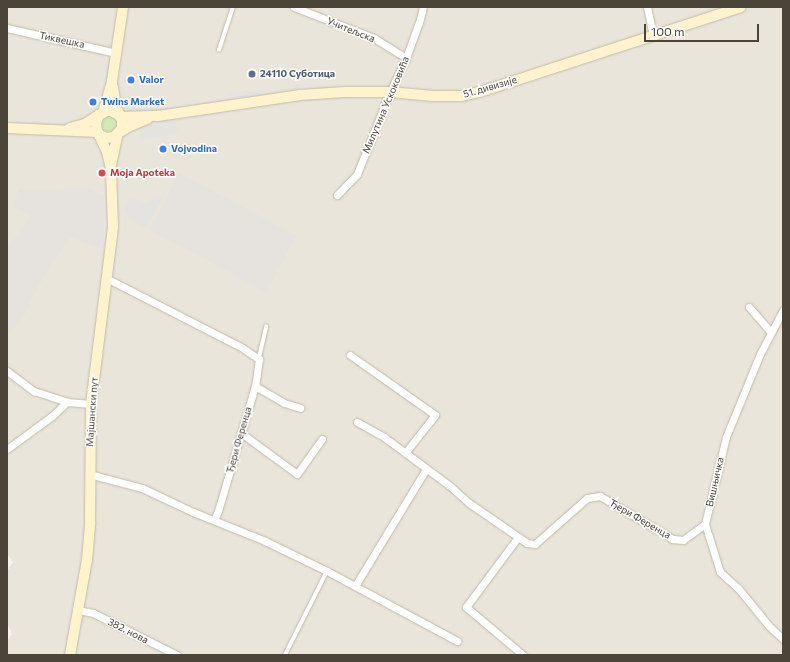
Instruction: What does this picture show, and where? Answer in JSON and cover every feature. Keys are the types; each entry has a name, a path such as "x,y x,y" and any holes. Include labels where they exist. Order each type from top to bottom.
{"street":[{"path":"99,133 96,123 101,114 112,81 123,7"},
{"name":"Учитељска","path":"294,7 374,38 406,58"},
{"name":"Милутина Ускоковића","path":"337,195 357,174 390,92 406,58 419,23 423,7"},
{"path":"647,7 653,35"},
{"name":"51. дивизије","path":"120,116 158,116 300,95 390,92 433,96 462,96 480,92 741,7"},
{"name":"Тиквешка","path":"7,28 116,53"},
{"path":"7,128 99,133 110,138 119,134 123,124 112,81"},
{"path":"63,130 85,124 101,114 111,111 120,116"},
{"name":"51. дивизије","path":"119,134 128,127 158,116"},
{"name":"Мајшански пут","path":"70,655 87,560 90,522 89,474 91,404 108,279 113,227 111,169 107,152 99,133"},
{"name":"Мајшански пут","path":"111,169 119,134"},
{"path":"108,279 240,347 258,359"},
{"path":"749,307 771,332"},
{"name":"Вишњичка","path":"705,524 726,437 738,404 771,332 783,310"},
{"path":"350,356 435,415 405,454"},
{"name":"Ђери Ференца","path":"214,520 255,386 258,359"},
{"path":"7,371 34,391 66,402 91,404"},
{"path":"255,386 284,403 300,408"},
{"path":"7,449 52,416 66,402"},
{"name":"Ђери Ференца","path":"357,422 384,437 450,486 469,503 527,543 535,544 588,498 600,496 673,539 682,540 705,524"},
{"path":"241,433 297,474 322,439"},
{"path":"355,586 426,469"},
{"path":"89,474 142,488 327,571 458,641"},
{"path":"705,524 720,572 738,588 769,626 783,639"},
{"path":"518,537 466,607 523,655"},
{"name":"382. нова","path":"78,610 99,616 177,655"}],"lane":[{"path":"220,50 233,7"},
{"path":"258,359 266,327"},
{"path":"285,655 327,571"}],"shaded area":[{"path":"7,7 783,7 783,655 7,655 7,641 12,634 7,623 7,571 13,562 7,554"},
{"path":"263,89 264,99 229,103 228,93"},
{"path":"123,102 162,110 163,113 129,113"},
{"path":"175,119 178,133 142,140 139,127"},
{"path":"179,173 296,235 266,292 149,230"},
{"path":"88,188 105,197 103,249 70,237 37,288 24,316 7,336 7,249 31,217 13,206 19,189 41,190"},
{"path":"153,196 164,197 146,228 129,219 124,209 125,203 132,199 138,199 147,204"}],"green space":[{"path":"109,116 115,119 118,125 115,131 109,134 103,131 100,125 103,119"}],"place":[{"name":"24110 Суботица","path":"252,74"},
{"name":"Valor","path":"131,80"},
{"name":"Twins Market","path":"93,102"},
{"name":"Vojvodina","path":"163,149"},
{"name":"Moja Apoteka","path":"102,173"}]}
